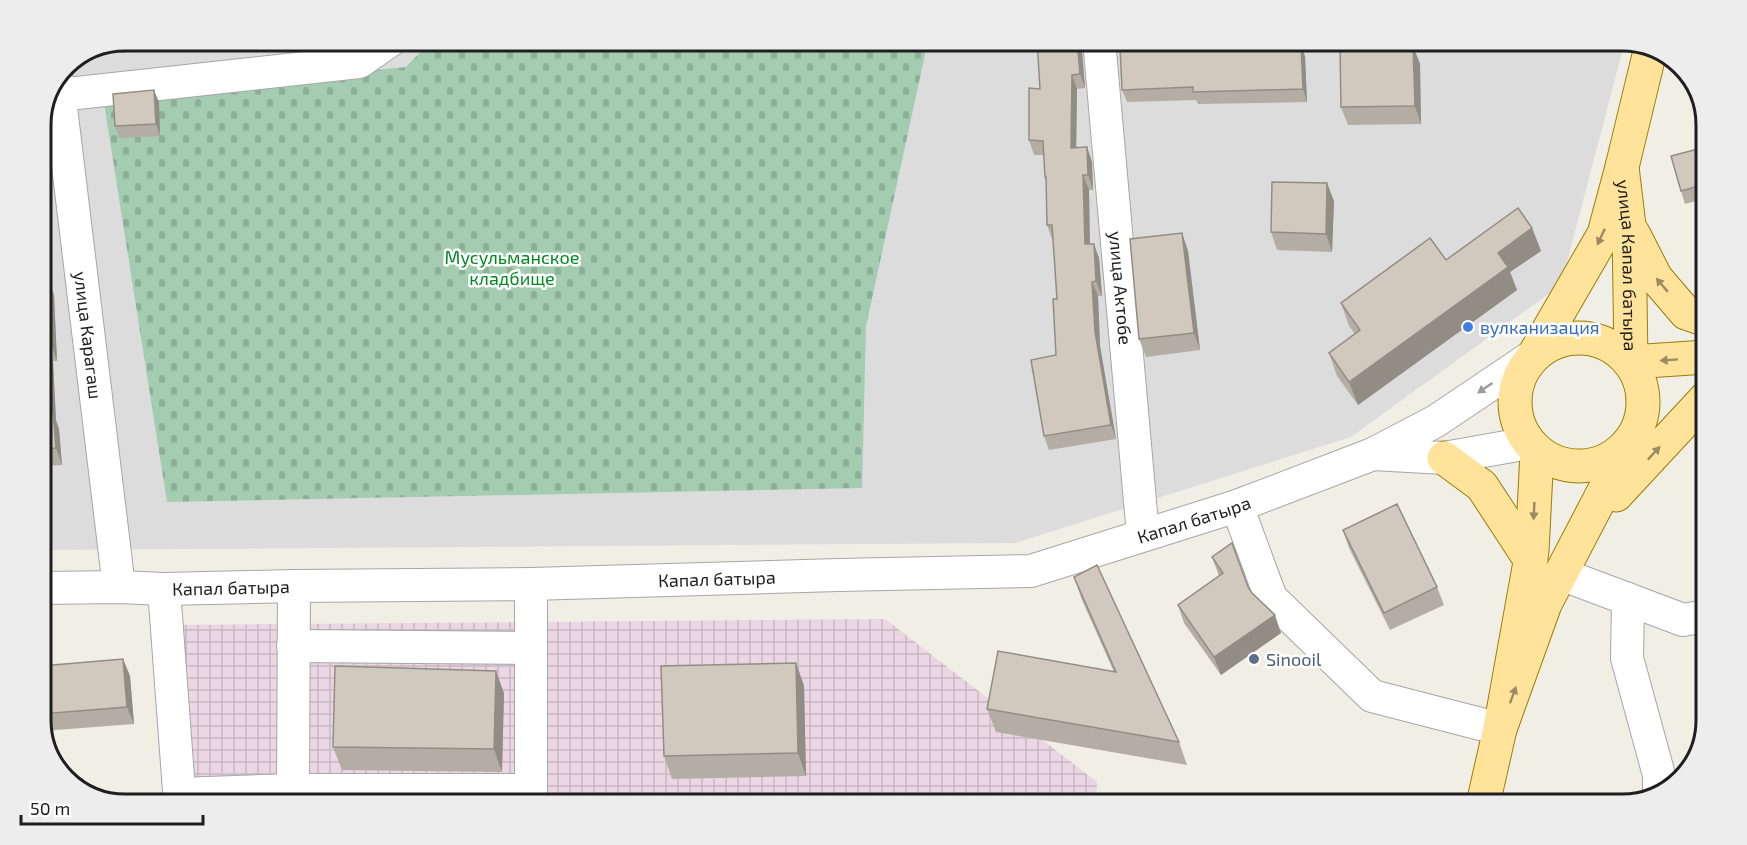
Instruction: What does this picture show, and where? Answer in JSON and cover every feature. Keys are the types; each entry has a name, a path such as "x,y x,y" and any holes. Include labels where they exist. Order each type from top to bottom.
{"main road":[{"name":"улица Капал батыра","path":"1534,355 1604,234 1649,57"},
{"name":"улица Капал батыра","path":"1622,167 1629,226 1632,362"},
{"path":"1629,226 1656,278 1686,313 1696,316"},
{"path":"1500,729 1545,604 1635,434 1643,405 1641,384 1632,362 1616,350 1596,340 1574,338 1552,343 1534,355 1521,373 1514,394 1515,416 1533,448 1554,463 1575,467 1595,465 1614,457 1635,434 1696,390"},
{"path":"1632,362 1696,358"},
{"path":"1586,527 1696,409"},
{"path":"1485,794 1500,729 1531,561 1533,448"},
{"path":"1444,458 1482,486 1531,561"}],"street":[{"path":"61,89 359,62 375,51"},
{"name":"улица Актобе","path":"1100,51 1143,535"},
{"name":"улица Карагаш","path":"59,93 119,587"},
{"name":"Капал батыра","path":"51,588 164,589 531,584 1031,571 1237,506 1373,454 1436,421 1534,355"},
{"name":"Капал батыра","path":"1373,454 1444,458 1533,448"},
{"path":"1237,506 1271,598 1372,696 1500,729"},
{"path":"1561,574 1683,620 1696,618"},
{"path":"243,794 293,790 531,790 531,584"},
{"path":"293,790 294,586"},
{"path":"164,589 180,794"},
{"path":"1628,599 1627,658 1659,775 1659,783"},
{"path":"294,646 531,648"}],"shaded area":[{"path":"125,51 1622,51 1561,285 1351,437 1015,543 51,550 51,120 59,92 76,69 88,61 101,55"},
{"path":"885,619 1097,782 1096,794 187,794 174,625"}],"green space":[{"name":"Мусульманское кладбище","path":"421,51 926,51 866,326 862,488 167,502 103,97 406,67"}],"building":[{"path":"1038,51 1078,51 1080,74 1072,75 1071,148 1087,147 1088,175 1083,175 1085,244 1094,244 1096,281 1092,282 1095,332 1111,425 1044,436 1031,360 1056,355 1053,299 1057,299 1052,225 1047,225 1043,141 1029,140 1029,88 1040,89"},
{"path":"1120,51 1301,51 1303,89 1193,92 1193,87 1122,90"},
{"path":"1340,51 1413,51 1415,106 1341,107"},
{"path":"154,90 156,124 115,126 113,94"},
{"path":"1696,150 1696,187 1681,191 1671,156"},
{"path":"1272,182 1327,183 1326,234 1271,232"},
{"path":"1518,208 1532,228 1498,253 1508,267 1349,382 1329,353 1360,330 1341,303 1430,238 1446,260"},
{"path":"1182,233 1194,333 1139,339 1130,239"},
{"path":"53,412 56,448 51,448 51,413"},
{"path":"1397,504 1437,587 1384,613 1343,530"},
{"path":"1232,543 1248,587 1275,615 1214,657 1178,605 1223,573 1212,557"},
{"path":"1097,565 1179,742 987,709 998,651 1116,672 1074,577"},
{"path":"123,659 127,707 51,713 51,665"},
{"path":"796,663 798,753 664,756 661,666"},
{"path":"335,666 496,671 494,749 333,747"}],"place":[{"name":"вулканизация","path":"1468,327"},
{"name":"Sinooil","path":"1254,659"}]}
